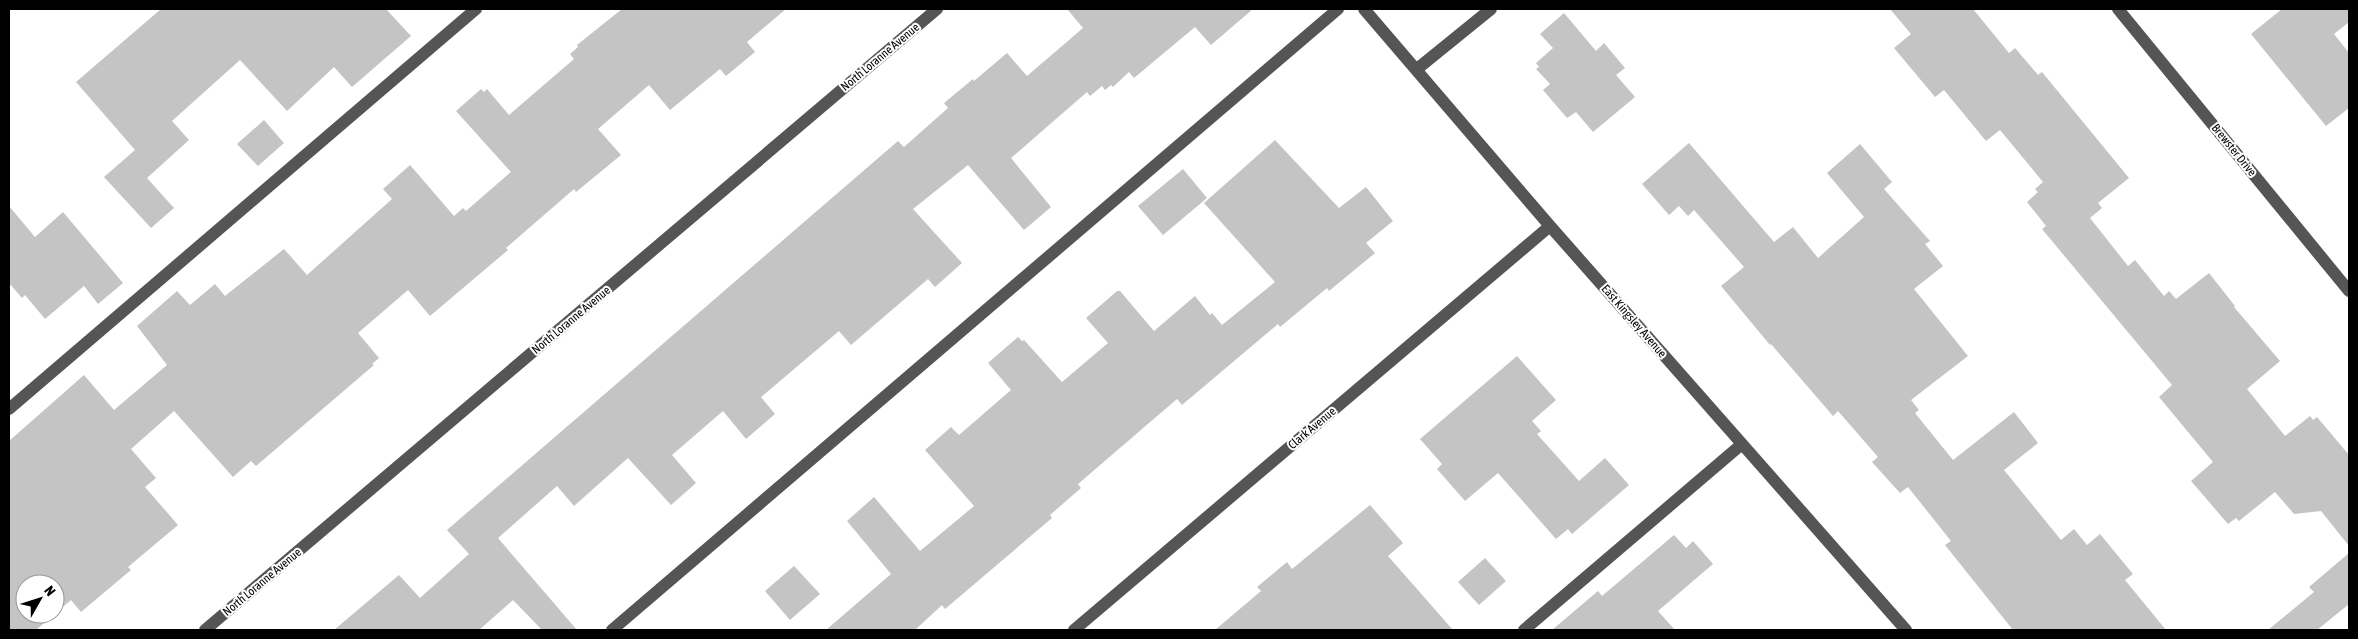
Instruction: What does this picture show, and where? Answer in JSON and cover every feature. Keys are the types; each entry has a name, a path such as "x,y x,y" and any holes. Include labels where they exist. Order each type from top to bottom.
{"street":[{"path":"9,409 476,9"},
{"name":"North Loranne Avenue","path":"205,630 937,9"},
{"path":"612,630 1338,9"},
{"name":"East Kingsley Avenue","path":"1364,9 1550,226 1906,630"},
{"path":"1417,69 1491,9"},
{"name":"Brewster Drive","path":"2118,9 2349,290"},
{"name":"Clark Avenue","path":"1074,630 1550,226"},
{"path":"1524,630 1742,444"}],"building":[{"path":"161,9 386,9 411,36 352,87 334,67 287,111 240,60 172,121 189,140 147,178 174,208 151,228 104,177 135,150 76,82"},
{"path":"622,9 786,9 747,42 755,52 726,76 720,69 670,110 649,85 598,129 621,155 576,192 574,189 506,248 508,250 430,316 408,290 358,333 379,358 372,364 374,365 256,466 251,461 233,477 174,411 131,449 156,478 145,487 178,525 128,567 131,570 81,612 71,600 65,605 65,574 15,574 15,624 43,624 36,630 9,630 9,441 84,375 114,410 167,365 137,326 177,291 190,305 215,284 225,296 284,249 307,275 392,199 383,189 410,165 454,216 463,208 466,211 511,172 456,111 481,89 484,92 487,89 509,115 574,59 570,54 578,47 577,45"},
{"path":"1067,9 1253,9 1211,45 1195,27 1134,78 1129,72 1113,87 1111,85 1105,90 1102,86 1090,96 1087,92 1011,158 1051,207 1024,230 968,165 913,209 962,263 935,287 928,279 851,345 839,331 761,397 775,414 746,439 723,411 672,455 696,483 671,505 628,458 574,506 557,486 498,538 577,630 542,630 513,600 479,630 334,630 399,575 420,598 469,554 447,530 898,141 904,147 948,108 944,103 973,79 974,81 1007,53 1027,76 1083,28"},
{"path":"1890,9 1973,9 2009,53 2015,48 2038,75 2042,72 2129,178 2098,203 2102,208 2090,218 2128,266 2135,260 2164,296 2169,291 2176,299 2209,273 2234,307 2280,361 2247,389 2285,436 2310,416 2313,420 2317,417 2349,455 2349,546 2321,511 2294,514 2275,492 2239,521 2236,518 2228,524 2191,481 2213,462 2159,397 2172,385 2042,229 2046,226 2027,202 2038,192 2035,189 2043,182 2000,130 1986,141 1944,90 1935,97 1894,48 1911,34"},
{"path":"2282,9 2349,9 2349,22 2334,34 2349,53 2349,108 2326,126 2251,34"},
{"path":"1564,13 1596,51 1604,43 1625,68 1616,75 1635,97 1593,132 1576,112 1567,118 1543,90 1550,84 1536,69 1539,67 1536,63 1553,48 1540,34"},
{"path":"264,120 284,143 258,166 237,144"},
{"path":"1275,140 1339,208 1366,187 1393,221 1366,243 1375,253 1329,291 1327,288 1280,327 1278,324 1182,405 1177,399 1078,484 1081,488 1050,515 1052,518 945,609 942,605 915,630 826,630 891,574 847,521 874,497 920,551 974,506 925,450 951,427 959,435 1011,390 988,363 1018,337 1022,341 1024,340 1062,382 1108,343 1086,318 1117,291 1120,291 1154,331 1195,296 1210,315 1212,313 1222,325 1275,282 1204,203"},
{"path":"1689,143 1774,242 1793,227 1818,258 1864,217 1827,173 1860,144 1892,182 1884,189 1930,241 1925,244 1943,266 1914,289 1968,356 1911,400 1919,410 1915,413 1953,460 2014,412 2038,443 2004,470 2061,540 2074,529 2087,545 2100,534 2133,574 2125,580 2166,630 2013,630 1945,545 1951,541 1908,487 1900,493 1872,462 1878,457 1838,411 1833,416 1721,286 1744,267 1694,210 1688,216 1679,206 1669,215 1642,184"},
{"path":"1183,169 1207,198 1163,235 1138,206"},
{"path":"9,206 35,237 63,212 123,283 98,304 84,286 45,319 25,295 22,298 9,283"},
{"path":"1517,356 1556,400 1532,421 1541,431 1537,434 1579,481 1605,458 1629,485 1572,534 1568,529 1556,539 1498,473 1465,501 1437,469 1442,464 1420,439"},
{"path":"1370,505 1403,543 1388,556 1453,630 1215,630 1261,591 1257,587 1287,562 1292,569"},
{"path":"1674,535 1686,548 1693,541 1713,564 1658,611 1675,630 1552,630 1598,591 1602,596"},
{"path":"2349,553 2349,604 2317,630 2268,630 2314,592 2309,587"},
{"path":"1485,558 1506,581 1479,605 1458,582"},
{"path":"794,566 820,594 790,620 765,591"}]}
